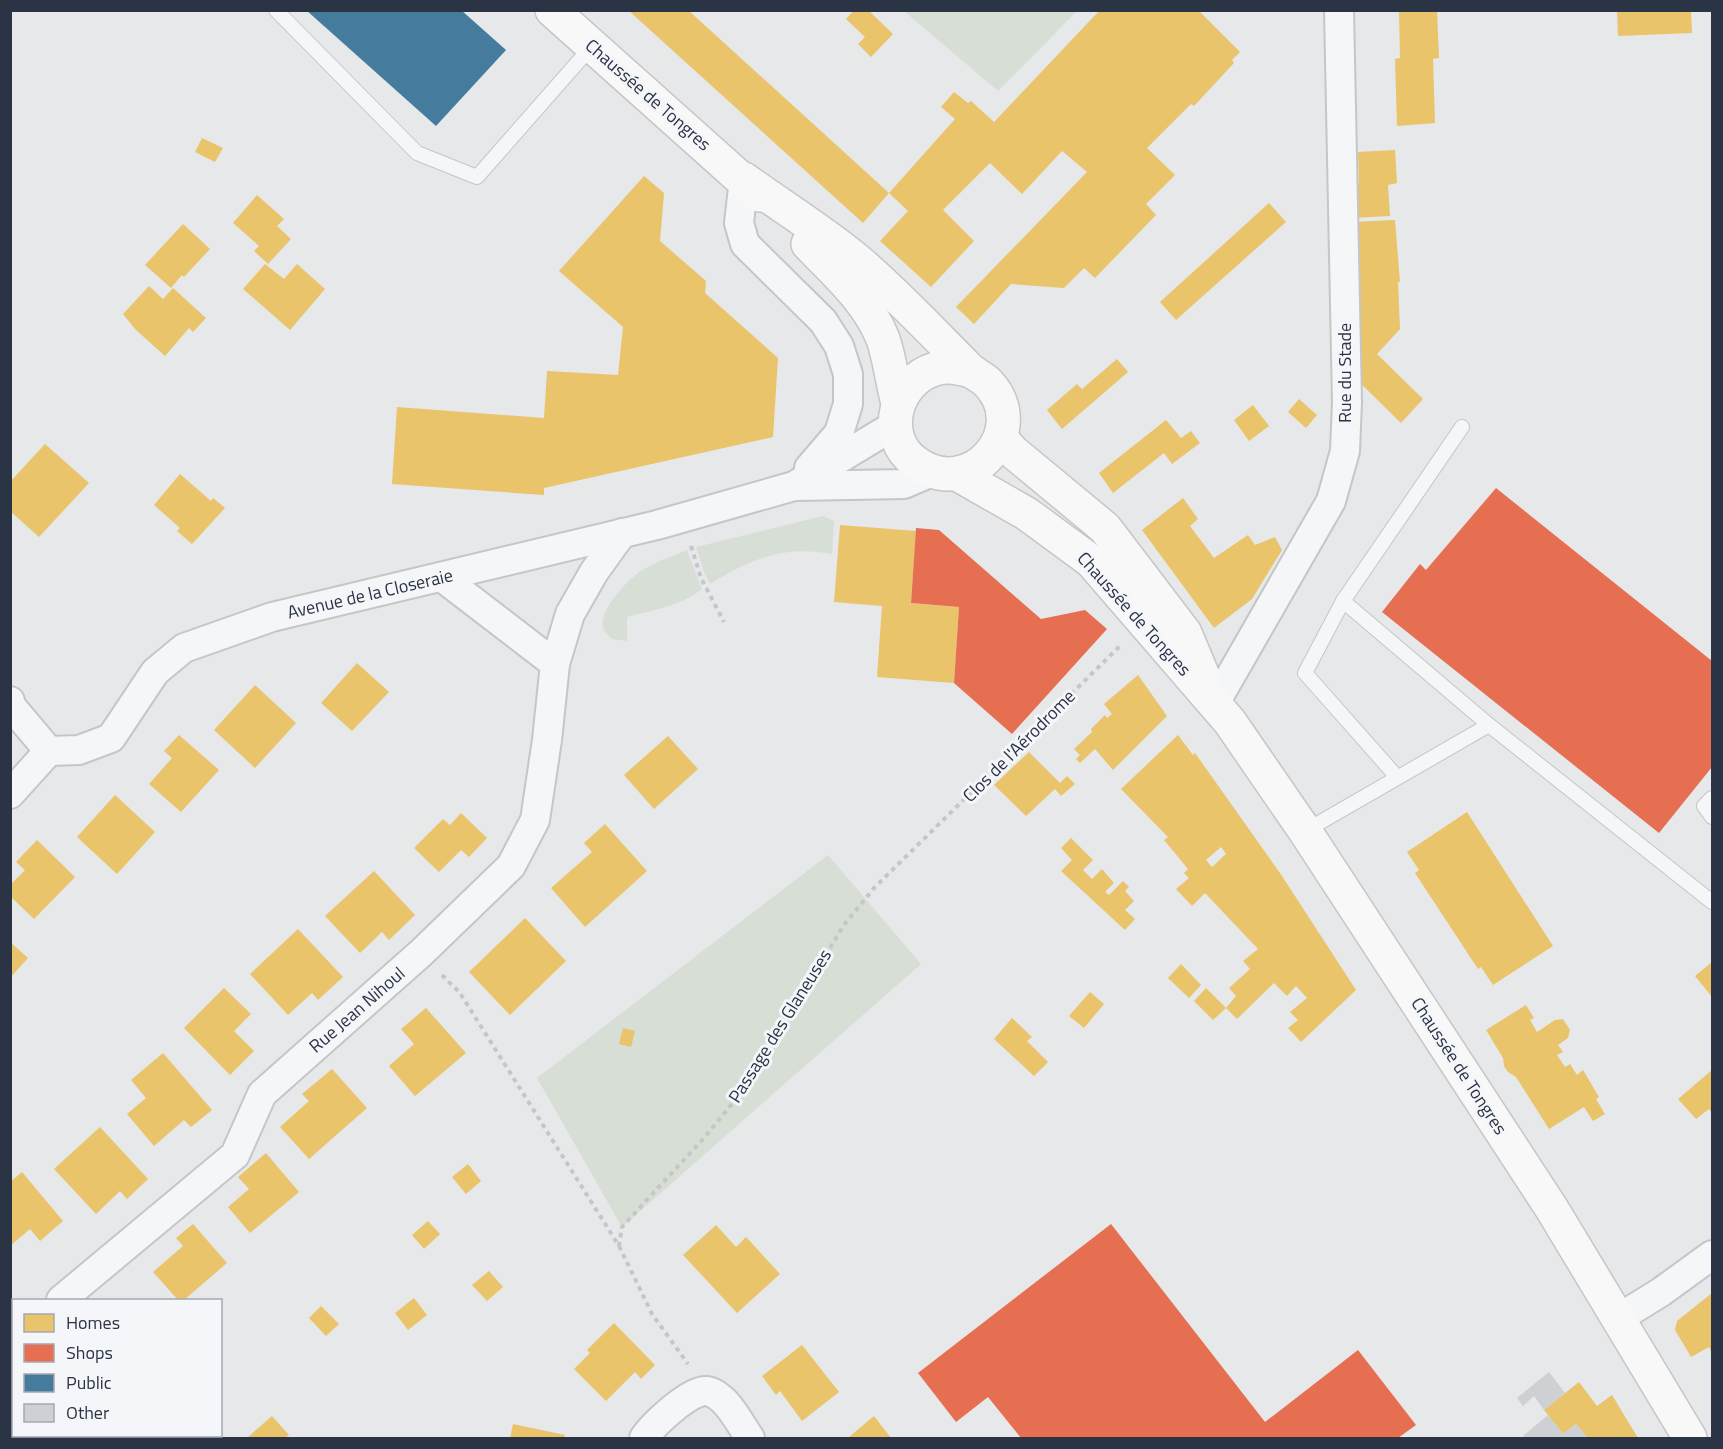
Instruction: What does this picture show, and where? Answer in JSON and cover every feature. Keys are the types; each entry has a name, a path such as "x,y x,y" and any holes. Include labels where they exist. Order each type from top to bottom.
{"main road":[{"name":"Chaussée de Tongres","path":"552,10 744,179 841,278 866,308 883,340 901,445 914,462 945,473 1027,514 1091,561 1215,703 1305,831 1552,1209 1690,1438"},
{"name":"Chaussée de Tongres","path":"744,179 857,261 951,349 971,371 987,382 999,399 1004,418 1001,438 1012,452 1105,528 1185,633 1215,703"},
{"path":"896,414 906,387 919,376 936,368 953,367 971,371"},
{"path":"945,473 976,468 991,455 1001,438"}],"street":[{"name":"Rue du Stade","path":"1215,703 1331,501 1345,451 1347,402 1339,10"},
{"path":"744,179 739,223 745,244 823,321 839,346 848,374 848,404 839,433 794,486"},
{"name":"Avenue de la Closeraie","path":"794,486 896,414"},
{"name":"Avenue de la Closeraie","path":"49,751 79,750 111,738 155,672 184,648 272,617 443,578 684,517 794,486 904,484 945,473"},
{"name":"Rue Jean Nihoul","path":"63,1299 235,1155 262,1094 421,953 511,866 535,820 555,664 570,614 594,572 622,533"},
{"path":"443,578 555,664"},
{"path":"10,701 11,706 49,751 10,794"},
{"path":"1619,1318 1713,1256"},
{"path":"644,1438 676,1407 696,1393 707,1391 720,1397 750,1438"}],"lane":[{"path":"276,10 417,153 477,177 592,46"},
{"path":"1397,777 1305,673 1342,601 1462,427"},
{"path":"1342,601 1489,725 1713,902"},
{"path":"1305,831 1489,725"},
{"path":"1713,798 1704,806 1713,817"}],"path":[{"path":"684,517 702,578 724,622"},
{"name":"Clos de l'Aérodrome","path":"874,888 1143,621"},
{"name":"Passage des Glaneuses","path":"619,1246 622,1227 704,1138 740,1094 844,925 874,888"},
{"path":"421,953 460,993 619,1246 652,1314 707,1391"}],"shaded area":[{"path":"1077,10 998,91 904,11"},
{"path":"823,516 834,521 832,554 798,551 768,556 710,584 696,547"},
{"path":"687,550 702,589 685,600 627,617 627,641 612,639 603,628 603,621 605,612 616,595 644,569"},
{"path":"828,855 921,964 622,1227 537,1078"}],"building: Homes":[{"path":"628,10 688,10 889,193 863,223"},
{"path":"854,10 868,10 893,34 871,57 858,44 865,37 846,19"},
{"path":"1100,10 1198,10 1240,52 1232,60 1234,63 1194,106 1191,104 1147,148 1175,175 1146,204 1156,215 1095,278 1084,268 1064,288 1011,284 974,324 956,307 1087,172 1062,151 1022,194 990,163 943,210 974,241 931,287 880,241 908,211 889,193 955,119 941,107 954,92 968,103 971,101 994,122"},
{"path":"1399,10 1437,10 1439,58 1433,59 1435,123 1397,126 1395,59 1400,58"},
{"path":"1617,10 1691,10 1692,33 1618,36"},
{"path":"202,138 223,148 215,162 195,152"},
{"path":"1395,150 1397,183 1388,185 1390,216 1352,218 1350,185 1359,183 1358,152"},
{"path":"644,176 664,193 660,241 706,281 705,293 778,358 773,437 544,488 544,495 392,484 397,407 544,418 547,371 618,375 623,327 559,271"},
{"path":"257,195 284,219 277,226 291,239 268,264 254,251 259,246 233,223"},
{"path":"1269,203 1286,222 1176,320 1160,302"},
{"path":"1395,220 1400,282 1398,282 1400,329 1377,354 1423,399 1401,423 1355,378 1351,222"},
{"path":"183,224 210,249 171,288 145,265"},
{"path":"265,264 284,279 297,264 325,289 290,330 243,289"},
{"path":"149,286 163,299 173,288 206,318 193,332 189,328 165,356 135,329 123,314"},
{"path":"1117,359 1128,372 1062,429 1047,410 1077,384 1082,389"},
{"path":"1299,399 1317,415 1306,428 1288,412"},
{"path":"1253,405 1269,426 1249,441 1234,420"},
{"path":"1166,420 1181,438 1191,431 1200,443 1172,464 1164,453 1113,493 1099,473"},
{"path":"45,444 89,483 39,537 10,511 10,482"},
{"path":"180,474 211,501 213,498 225,508 192,544 177,531 180,528 154,505"},
{"path":"1183,498 1198,519 1190,526 1214,558 1248,535 1255,545 1275,537 1282,550 1252,599 1214,628 1142,530"},
{"path":"840,525 916,531 911,603 959,607 954,683 877,677 882,606 834,602"},
{"path":"357,663 389,692 352,731 321,703"},
{"path":"1138,675 1167,716 1113,770 1095,749 1080,763 1076,759 1080,755 1074,749 1092,732 1091,729 1105,715 1107,718 1112,714 1104,704"},
{"path":"255,685 296,723 255,768 214,730"},
{"path":"179,735 219,770 181,812 149,784 172,758 164,751"},
{"path":"1178,735 1193,755 1195,753 1282,876 1356,990 1301,1042 1288,1028 1298,1020 1290,1012 1307,998 1296,986 1287,996 1274,983 1237,1019 1226,1008 1236,996 1229,988 1250,969 1243,961 1258,949 1205,893 1192,906 1176,889 1189,878 1184,873 1188,869 1164,840 1168,837 1121,789","holes":["1221,847 1226,854 1212,867 1206,860"]},
{"path":"668,736 698,769 654,809 624,775"},
{"path":"1029,752 1060,783 1067,776 1075,784 1061,796 1055,789 1026,816 994,785"},
{"path":"115,795 155,832 117,874 77,837"},
{"path":"1467,812 1553,946 1493,985 1481,967 1478,969 1415,873 1419,870 1407,852"},
{"path":"461,813 487,838 469,857 461,850 439,872 414,848 443,819 450,825"},
{"path":"605,824 647,871 585,927 551,888 592,852 584,843"},
{"path":"1071,838 1093,860 1083,870 1092,879 1102,869 1114,883 1105,892 1109,895 1123,881 1129,887 1125,891 1134,901 1125,910 1135,919 1125,930 1061,871 1072,860 1061,848"},
{"path":"37,840 75,877 34,919 10,896 10,885 25,870 16,862"},
{"path":"374,871 415,915 389,940 382,932 360,953 325,916"},
{"path":"525,918 566,961 510,1015 469,972"},
{"path":"298,929 343,977 318,1000 312,993 288,1015 250,974"},
{"path":"10,942 28,958 10,978"},
{"path":"1712,962 1712,997 1695,976"},
{"path":"1181,964 1201,985 1189,998 1168,978"},
{"path":"224,988 251,1014 234,1031 254,1051 230,1075 184,1028"},
{"path":"1206,988 1226,1008 1213,1020 1194,1001"},
{"path":"1090,992 1104,1004 1084,1028 1069,1016"},
{"path":"1526,1005 1534,1018 1530,1020 1537,1032 1555,1020 1563,1019 1570,1030 1568,1038 1558,1045 1563,1052 1557,1055 1565,1067 1570,1064 1577,1075 1583,1070 1599,1097 1596,1099 1605,1114 1593,1121 1584,1107 1549,1129 1516,1077 1504,1066 1503,1058 1486,1030"},
{"path":"426,1008 466,1053 415,1096 389,1066 414,1044 401,1029"},
{"path":"1012,1018 1032,1037 1027,1041 1048,1062 1034,1076 994,1039"},
{"path":"623,1028 635,1031 631,1047 619,1044"},
{"path":"163,1053 212,1110 191,1127 184,1120 154,1146 127,1114 146,1098 131,1080"},
{"path":"332,1069 367,1108 309,1159 280,1127 309,1101 302,1094"},
{"path":"1712,1070 1712,1113 1709,1109 1696,1119 1678,1099"},
{"path":"100,1127 148,1179 127,1199 120,1191 96,1214 54,1169"},
{"path":"266,1153 299,1192 250,1233 228,1207 249,1189 238,1177"},
{"path":"468,1164 481,1181 466,1194 452,1177"},
{"path":"22,1172 63,1221 40,1241 30,1229 10,1246 10,1182"},
{"path":"428,1221 440,1234 424,1249 412,1235"},
{"path":"193,1224 227,1263 185,1299 177,1299 153,1272 183,1246 176,1238"},
{"path":"716,1225 736,1247 746,1237 780,1274 737,1313 683,1255"},
{"path":"489,1271 503,1287 487,1301 472,1285"},
{"path":"1712,1293 1712,1353 1709,1347 1691,1357 1675,1330 1677,1321"},
{"path":"414,1298 427,1315 408,1330 395,1313"},
{"path":"321,1306 339,1324 326,1336 309,1318"},
{"path":"614,1323 655,1365 641,1379 635,1372 606,1401 574,1369 590,1353 587,1350"},
{"path":"802,1345 839,1392 802,1421 780,1391 776,1395 762,1376"},
{"path":"1579,1382 1597,1406 1612,1395 1638,1438 1588,1438 1576,1424 1563,1434 1544,1410"},
{"path":"10,1408 12,1410 12,1437 53,1437 52,1438 10,1438"},
{"path":"272,1416 289,1435 285,1438 247,1438"},
{"path":"874,1416 891,1438 849,1437"},
{"path":"513,1424 565,1435 564,1438 510,1438"}],"building: Shops":[{"path":"1496,488 1712,661 1712,767 1659,833 1382,612 1420,564 1426,570"},
{"path":"916,528 939,530 1041,619 1085,610 1107,629 1012,734 954,683 959,607 911,603"},
{"path":"1111,1224 1265,1422 1358,1350 1416,1425 1398,1438 1021,1438 988,1397 956,1422 918,1373"}],"building: Public":[{"path":"306,10 461,10 506,50 436,126"}],"building: Other":[{"path":"1549,1372 1565,1393 1544,1410 1534,1396 1523,1406 1517,1398"},
{"path":"1548,1415 1563,1434 1576,1424 1588,1438 1525,1438 1523,1436"}]}
